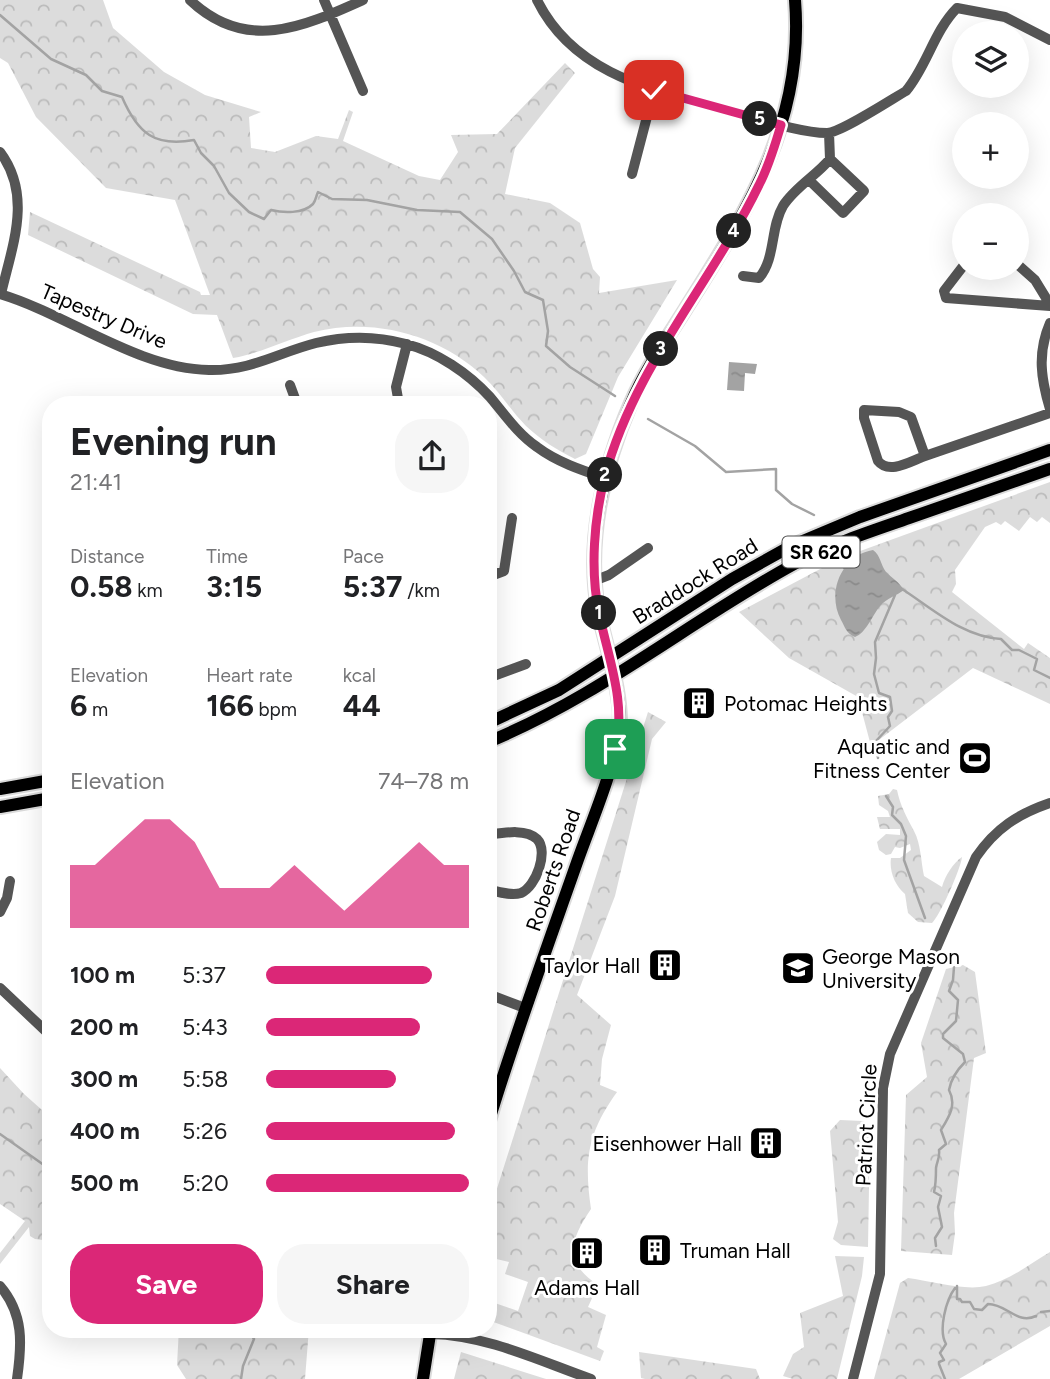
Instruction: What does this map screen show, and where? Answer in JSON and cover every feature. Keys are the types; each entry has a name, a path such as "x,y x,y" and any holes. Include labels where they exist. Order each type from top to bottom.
{"main road":[{"name":"Roberts Road","path":"497,1097 615,749 620,716 618,696 598,611 596,580 596,531 605,478 632,400 746,212 761,182 781,125 793,72 796,44 795,0"},
{"name":"Braddock Road","path":"497,716 559,690 732,579 791,546 860,516 1050,450"},
{"name":"Braddock Road","path":"497,738 548,715 613,678 743,593 800,561 870,532 1050,469"},
{"path":"0,789 42,782"},
{"path":"0,807 42,800"},
{"path":"423,1379 430,1338"}],"street":[{"path":"190,0 222,22 252,30 285,30 363,0"},
{"path":"324,0 363,91"},
{"path":"537,0 550,22 576,51 613,75 654,90 781,125 828,133 906,90 915,80 955,4 1005,17 1050,40"},
{"path":"632,174 654,90"},
{"path":"809,180 843,213 864,191 830,159 828,133"},
{"path":"0,152 11,170 19,196 18,224 1,294"},
{"path":"743,276 759,278 766,270 775,223 784,204 830,159"},
{"path":"1029,275 1050,304"},
{"path":"952,280 944,291 946,298 1050,304"},
{"name":"Tapestry Drive","path":"1,294 153,359 192,369 221,370 249,366 300,348 333,340 380,339 407,344 445,361 479,386 488,396"},
{"path":"925,456 911,416 899,412 864,410 864,418 878,461 889,468 925,456 1050,411 1043,387 1041,365 1044,340 1050,323"},
{"path":"396,396 407,344"},
{"path":"290,385 295,396"},
{"name":"Tapestry Drive","path":"497,407 537,448 568,465 605,478"},
{"path":"497,574 504,571 512,518"},
{"path":"596,580 609,575 648,548"},
{"path":"497,675 526,664"},
{"name":"Patriot Circle","path":"853,1379 880,1274 883,1088 890,1054 976,857 987,841 1007,823 1050,803"},
{"path":"497,833 509,831 535,836 541,845 535,879 528,890 518,894 497,890"},
{"path":"0,912 7,898 10,881"},
{"path":"0,988 42,1028"},
{"path":"497,997 526,1008"},
{"path":"0,1286 13,1305 19,1322 22,1345 17,1379"},
{"path":"465,1338 591,1379"}],"green space":[{"path":"0,0 103,0 113,28 164,72 205,95 261,112 249,117 251,148 275,152 316,136 338,139 349,110 353,112 343,141 419,176 440,180 458,152 451,135 497,134 565,63 575,73 515,148 505,194 550,203 580,223 593,269 600,277 599,293 677,280 618,377 586,454 575,459 543,440 467,362 427,340 383,329 337,328 314,332 233,358 217,315 193,314 28,235 30,212 200,292 201,295 210,295 175,200 106,188 36,117 8,63 0,58"},
{"path":"1050,482 1050,523 1042,517 1037,522 1030,517 1019,531 1005,521 1001,525 996,522 985,527 955,570 956,584 952,592 1024,649 1028,643 1050,658 1050,704 973,668 871,746 858,697 789,658 739,612 841,558"},
{"path":"648,712 666,722 652,739 615,896 577,995 611,1025 602,1059 600,1085 617,1092 599,1121 590,1148 588,1176 591,1209 578,1231 574,1250 579,1268 598,1285 588,1307 606,1315 597,1347 604,1351 600,1361 497,1323 497,1304 518,1311 528,1282 505,1274 509,1262 497,1259 497,1189"},
{"path":"893,789 897,790 916,836 924,876 942,887 950,870 962,857 950,892 932,923 918,922 908,913 905,894 898,887 892,873 891,858 900,858 911,850 910,844 895,847 891,854 886,855 879,850 877,842 886,834 900,835 900,829 880,829 877,817 890,817 888,811 879,805 878,796 889,794"},
{"path":"963,965 975,972 986,1053 974,1058 954,1213 952,1255 901,1251 906,1095 927,1077 921,1043 946,969"},
{"path":"0,1068 42,1110 42,1240 30,1236 29,1227 0,1264 0,1253 25,1221 0,1204"},
{"path":"840,1120 863,1121 870,1127 868,1247 841,1245 833,1239 838,1222 830,1131"},
{"path":"1050,1252 1050,1326 959,1379 874,1379 900,1283 908,1278 958,1286 986,1286 1011,1276"},
{"path":"835,1256 864,1257 862,1276 837,1379 793,1379 783,1376 793,1354 804,1347 800,1313 843,1296"},
{"path":"178,1338 308,1338 305,1379 186,1379 177,1365"},
{"path":"461,1352 546,1379 454,1379"},
{"path":"639,1352 756,1369 760,1379 645,1379 641,1378"}],"water":[{"path":"729,362 757,364 755,374 745,373 744,391 727,390"},
{"path":"873,550 886,572 904,590 883,603 866,628 855,637 846,630 841,620 835,598 836,587 845,567 853,559"}],"waterway":[{"path":"0,15 51,59 86,75 102,91 122,97 135,120 149,135 169,141 194,140 201,153 214,166 229,193 249,212 264,219 271,210 304,210 314,202 318,192 332,199 367,200 417,210 460,212 492,239 525,292 543,300 548,331 546,346 570,367 615,396"},
{"path":"648,419 695,446 726,472 776,469 776,490 792,504 814,515"},
{"path":"837,559 846,570"},
{"path":"902,589 961,628 1001,639 1012,650 1019,650 1037,659 1034,670 1050,678"},
{"path":"878,758 876,741 890,726 888,717 892,711 890,697 879,693 874,674 875,642 895,595"},
{"path":"886,796 893,807 892,815 901,824 906,836 904,860 925,918"},
{"path":"936,1246 935,1238 942,1227 938,1207 941,1196 934,1192 936,1168 939,1150 946,1144 941,1130 952,1106 949,1090 951,1082 965,1062 963,1054 943,1038 943,1034 956,1021 958,1000 949,991 954,967"},
{"path":"0,1134 42,1164"},
{"path":"957,1286 957,1299 970,1302 974,1309 982,1310 988,1304 1023,1318 1036,1316"},
{"path":"945,1379 939,1364 944,1360 940,1353 946,1344 943,1323 946,1307 955,1288"},
{"path":"1041,1312 1050,1311"},
{"path":"241,1379 253,1338"}],"place":[{"name":"Potomac Heights","path":"699,703"},
{"name":"Aquatic and Fitness Center","path":"975,758"},
{"name":"Taylor Hall","path":"665,965"},
{"name":"George Mason University","path":"798,968"},
{"name":"Eisenhower Hall","path":"766,1143"},
{"name":"Truman Hall","path":"655,1250"},
{"name":"Adams Hall","path":"587,1253"}],"route":[{"path":"615,749 620,716 618,696 596,597 596,531 605,478 632,400 746,212 761,182 781,125 654,90"}]}
